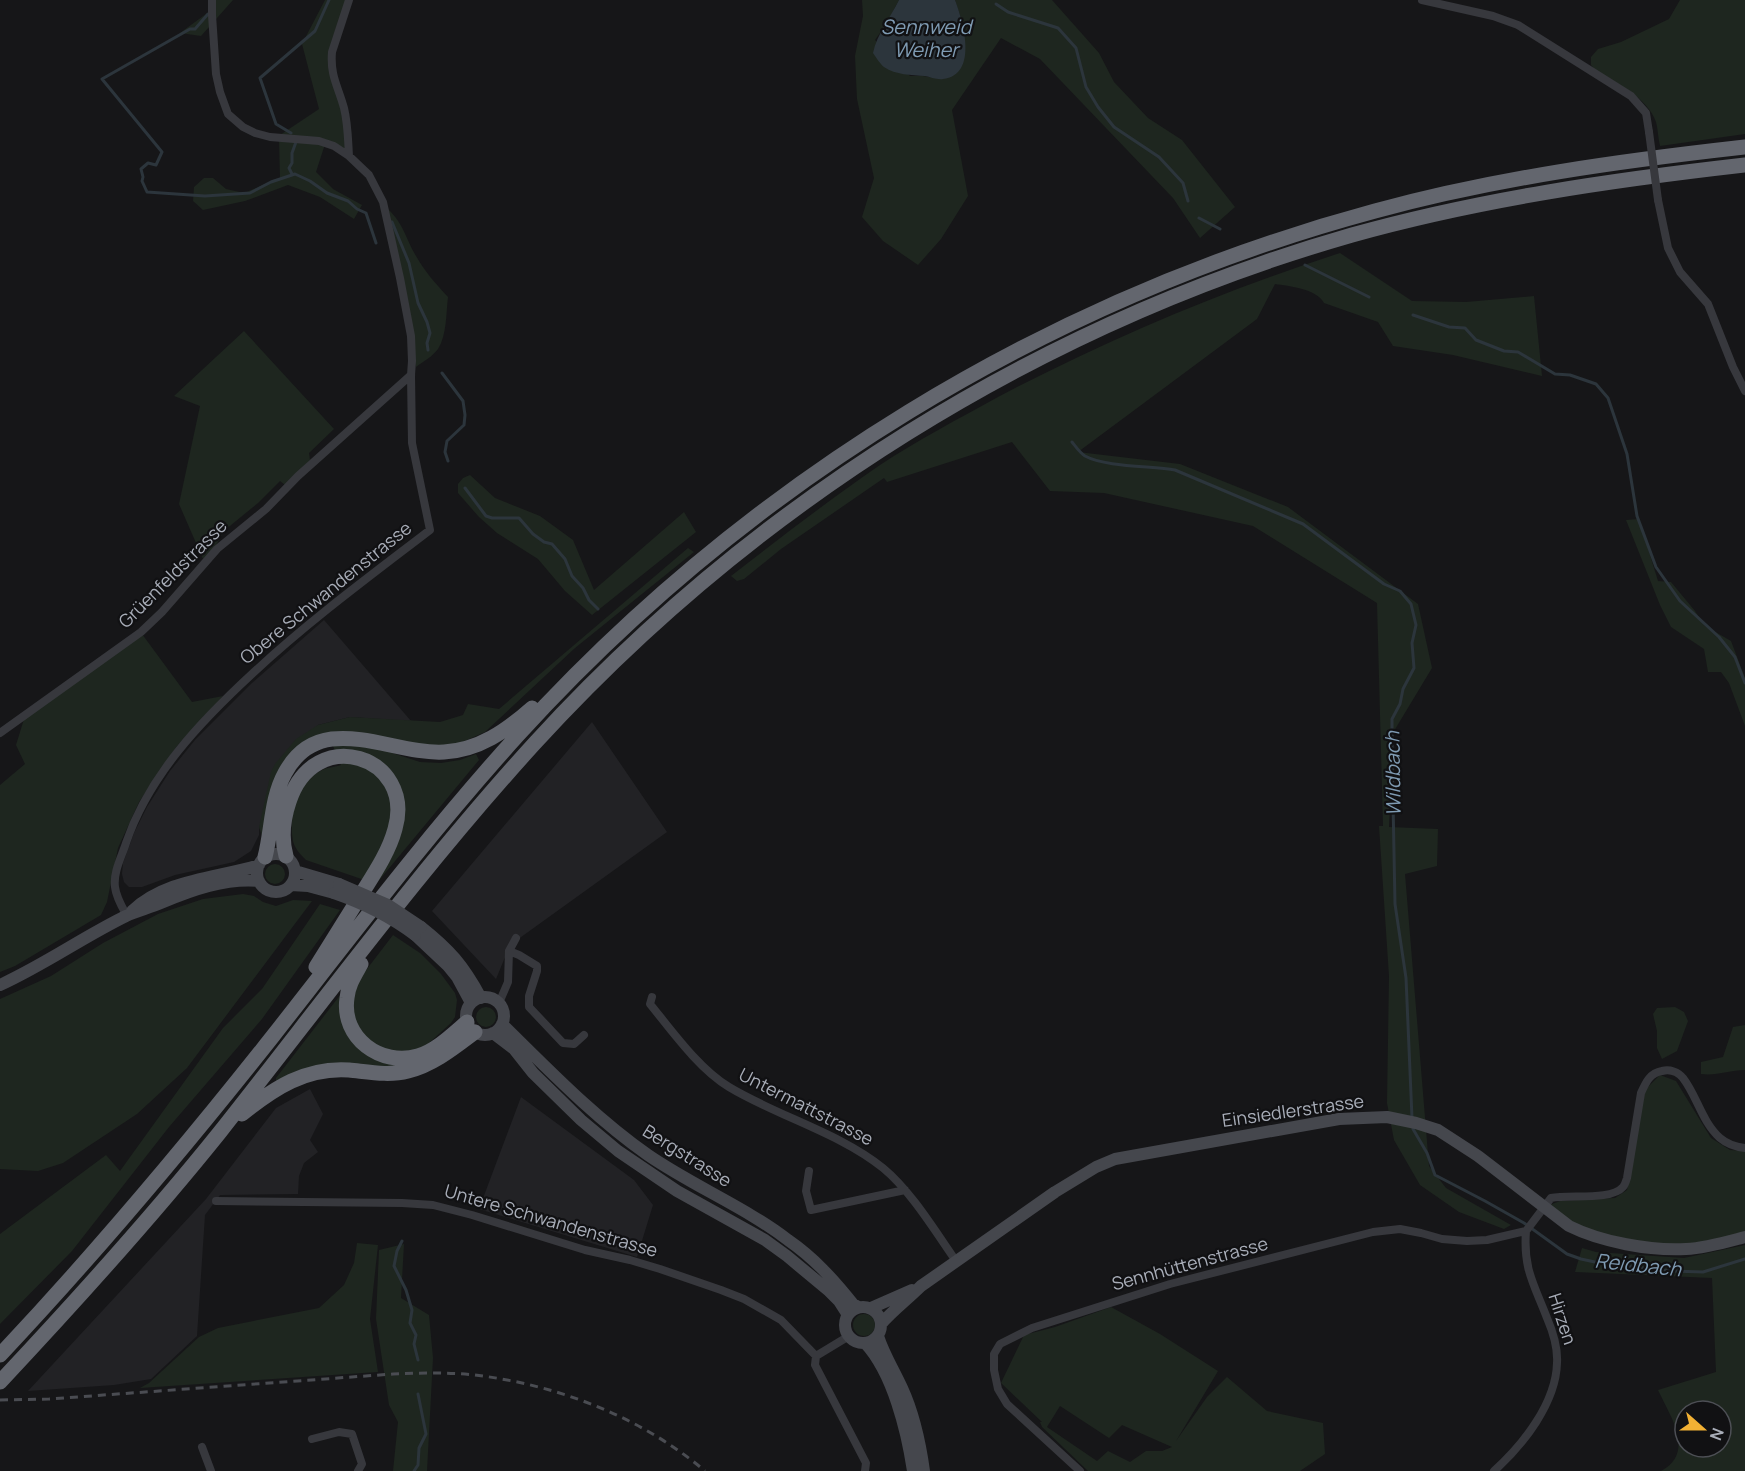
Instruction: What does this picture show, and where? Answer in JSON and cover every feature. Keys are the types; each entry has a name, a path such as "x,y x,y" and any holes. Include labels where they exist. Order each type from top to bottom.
{"highway":[{"path":"0,1355 68,1282 150,1188 398,877 493,763 596,654 650,603 723,541 792,488 907,411 989,364 1125,298 1205,265 1306,231 1395,206 1472,188 1555,172 1745,147"},
{"path":"0,1382 84,1290 215,1138 466,821 534,744 662,616 724,563 823,489 898,438 992,383 1069,344 1172,298 1260,265 1350,236 1468,207 1636,178 1745,165"},
{"path":"262,861 280,784 290,765 308,748 325,740 344,738 435,752 475,746 512,725 596,654"},
{"path":"275,1033 364,890 391,841 397,822 398,802 385,775 368,761 348,756 326,759 308,769 297,783 288,806 283,839 286,856"},
{"path":"378,931 352,979 346,1000 346,1012 357,1038 380,1055 392,1058 416,1056 471,1027"},
{"path":"215,1138 268,1094 297,1077 331,1070 387,1074 409,1071 434,1061 471,1027"}],"main road":[{"path":"127,916 148,898 164,890 262,861 278,853 286,856 292,862 295,871 294,881 282,891 266,889 257,876 262,861"},
{"path":"295,871 336,888 382,902 418,931 439,942 465,970 476,1000"},
{"path":"0,985 127,916 208,886 245,880 259,881"},
{"path":"291,885 336,888"},
{"path":"487,997 499,1003 504,1013 498,1029 481,1035 471,1027 466,1012 476,1000 487,997"},
{"name":"Bergstrasse","path":"498,1029 533,1073 565,1105 618,1151 677,1191 765,1240 853,1311"},
{"name":"Einsiedlerstrasse","path":"880,1330 894,1310 921,1287 1055,1192 1096,1167 1115,1159 1339,1119 1387,1117 1438,1130 1569,1226 1584,1234 1609,1242 1688,1249 1745,1238"},
{"name":"Einsiedlerstrasse","path":"871,1308 921,1287"},
{"path":"880,1330 870,1342 864,1343 855,1341 849,1336 845,1324 853,1311 871,1308 878,1315 880,1330 883,1353 902,1389 913,1417 924,1471"},
{"path":"864,1343 876,1357 895,1398 905,1429 913,1471"}],"street":[{"name":"Obere Schwandenstrasse","path":"127,916 115,888 115,876 129,834 145,799 183,744 237,687 312,621 430,530 412,443 411,336 383,202 369,175 349,156 334,146 319,141 270,137 255,133 243,127 228,114 216,74 212,0"},
{"path":"349,0 332,52 332,67 337,90 344,106 349,156"},
{"path":"1422,0 1493,16 1518,25 1631,96 1646,113 1658,200 1668,248 1680,272 1708,304 1745,391"},
{"name":"Grüenfeldstrasse","path":"0,733 141,632 162,612 217,549 266,509 298,476 411,375"},
{"path":"499,1003 508,982 509,951 516,938"},
{"path":"509,951 537,966 529,996 530,1007 563,1043 574,1044 584,1035"},
{"name":"Untermattstrasse","path":"652,997 650,1004 664,1021 699,1062 727,1086 852,1148 884,1169 905,1190 956,1261"},
{"path":"1526,1231 1551,1198 1601,1196 1614,1193 1622,1188 1627,1178 1641,1093 1646,1081 1653,1074 1665,1070 1675,1072 1683,1078 1718,1137 1727,1143 1745,1148"},
{"path":"809,1171 806,1191 811,1209 905,1190"},
{"name":"Untere Schwandenstrasse","path":"216,1202 433,1205 585,1250 650,1266 744,1299 781,1320 816,1356 815,1365 866,1463 865,1471"},
{"name":"Sennhüttenstrasse","path":"1080,1471 1007,1404 998,1389 994,1370 994,1354 1000,1344 1032,1328 1170,1284 1373,1232 1400,1229 1442,1239 1467,1241 1487,1240 1526,1231"},
{"name":"Hirzen","path":"1494,1471 1523,1441 1545,1407 1553,1387 1558,1362 1555,1341 1528,1271 1524,1250 1526,1231"},
{"path":"816,1356 849,1336"},
{"path":"312,1439 339,1432 352,1434 362,1464 358,1471"},
{"path":"202,1447 211,1471"}],"shaded area":[{"path":"214,0 233,0 201,36 180,33 210,11"},
{"path":"325,0 346,0 330,52 342,108 347,152 326,141 316,172 333,189 362,205 354,219 320,197 288,185 245,201 203,210 193,201 194,187 204,178 213,178 226,189 244,193 280,178 280,135 319,109 302,44"},
{"path":"862,0 899,0 875,40 910,76 943,79 964,28 955,0 1052,0 1099,53 1114,82 1148,118 1182,140 1235,207 1200,238 1173,198 1040,59 1001,38 952,110 968,196 941,239 918,265 883,241 862,217 874,178 857,99 855,56 863,16"},
{"path":"1680,0 1745,0 1745,134 1660,146 1656,122 1646,105 1591,65 1591,57 1598,49 1621,42 1669,19"},
{"path":"387,208 401,225 423,267 448,297 445,331 441,343 433,354 416,367"},
{"path":"1340,253 1412,301 1466,302 1534,296 1542,376 1453,355 1393,346 1378,322 1324,303 1309,291 1275,284 1257,319 1078,452 1180,464 1288,507 1418,604 1432,668 1394,731 1389,827 1438,829 1437,866 1405,874 1429,1166 1446,1188 1511,1225 1504,1229 1459,1212 1420,1185 1394,1140 1387,1103 1389,976 1379,826 1383,826 1377,603 1253,526 1104,493 1050,491 1012,442 887,482 884,478 781,549 744,579 737,581 731,576 823,505 880,465 923,438 998,397 1123,336 1252,283"},
{"path":"244,331 334,429 309,453 310,460 285,485 280,481 225,530 216,545 203,559 179,504 200,406 174,396"},
{"path":"470,475 495,498 540,516 573,540 594,590 684,512 696,532 592,615 565,591 538,559 497,533 458,493 458,484"},
{"path":"1639,519 1658,581 1671,582 1705,626 1731,641 1745,678 1745,726 1729,683 1721,672 1708,672 1704,649 1671,627 1626,520"},
{"path":"688,548 694,552 575,648 485,732 458,744 445,746 413,744 363,733 338,732 299,748 262,836 259,827 271,772 296,739 318,725 350,717 440,722 463,715 468,704 499,709"},
{"path":"324,620 411,721 350,717 318,725 259,827 259,835 251,851 234,862 175,875 142,887 129,887 124,882 122,874 123,863 147,807 170,771 195,740 252,683"},
{"path":"142,634 192,702 223,696 177,746 139,802 118,848 107,902 101,915 15,966 0,972 0,785 25,764 16,745 24,719"},
{"path":"592,722 667,832 510,945 496,979 432,911"},
{"path":"353,745 377,748 420,762 441,763 460,760 476,754 479,760 376,884 306,860 293,841 292,821 301,791 314,775 324,769 341,765 333,746"},
{"path":"275,864 282,867 285,874 282,881 275,884 268,881 265,874 268,867"},
{"path":"243,894 254,896 276,906 293,900 312,901 187,1068 137,1114 63,1163 38,1171 0,1169 0,999 51,976 103,943 158,914 203,899"},
{"path":"320,904 340,910 262,1019 169,1127 72,1251 0,1324 0,1234 106,1155 120,1171 223,1028 262,989"},
{"path":"393,935 420,953 441,974 455,993 457,1000 455,1017 451,1023 429,1043 417,1064 276,1081 341,994 360,978"},
{"path":"486,1007 493,1010 496,1017 493,1024 486,1027 479,1024 476,1017 479,1010"},
{"path":"1675,1007 1684,1012 1688,1021 1677,1051 1662,1059 1657,1048 1657,1031 1653,1014 1657,1008"},
{"path":"1745,1025 1745,1070 1701,1074 1701,1062 1723,1057 1733,1027"},
{"path":"1660,1075 1676,1081 1711,1138 1730,1150 1745,1151 1745,1234 1684,1246 1609,1239 1574,1226 1547,1206 1560,1201 1615,1198 1627,1190 1643,1092"},
{"path":"310,1089 323,1114 310,1140 318,1152 304,1163 299,1176 298,1194 220,1195 205,1215 197,1336 151,1379 114,1385 28,1391 206,1199 276,1108"},
{"path":"521,1097 634,1180 653,1205 637,1257 479,1209"},
{"path":"357,1243 378,1245 370,1319 378,1372 140,1388 149,1383 199,1337 218,1328 319,1308 344,1285 354,1263"},
{"path":"404,1244 401,1298 429,1315 433,1358 427,1471 393,1471 398,1422 389,1405 376,1319 379,1250"},
{"path":"1745,1245 1745,1471 1661,1471 1674,1459 1733,1459 1733,1399 1673,1399 1673,1422 1658,1390 1716,1372 1712,1278 1575,1272 1582,1248 1596,1252 1684,1258"},
{"path":"1111,1307 1160,1334 1218,1371 1176,1441 1207,1397 1227,1377 1267,1411 1323,1423 1325,1454 1300,1471 1088,1471 1001,1383 1024,1335 1055,1327","holes":["1060,1406 1109,1438 1122,1425 1172,1447 1162,1451 1146,1451 1130,1462 1108,1451 1097,1461 1047,1427"]},
{"path":"864,1314 872,1317 875,1325 872,1333 864,1336 856,1333 853,1325 856,1317"}],"water":[{"name":"Sennweid Weiher","path":"899,0 955,0 962,21 966,46 961,68 954,75 936,79 904,74 889,70 878,60 873,53 875,46"}],"waterway":[{"path":"291,133 276,124 260,78 315,31 329,0"},
{"path":"996,4 1008,12 1058,28 1076,48 1086,87 1098,107 1114,127 1159,157 1183,183 1188,201"},
{"path":"208,14 195,29 190,29 102,79 162,152 156,165 148,163 141,169 142,181 147,192 205,196 250,193 271,182 295,174 327,193 348,201 366,213 376,243"},
{"path":"292,174 289,168 296,142"},
{"path":"1199,218 1220,229"},
{"path":"390,222 392,222 409,263 418,303 427,322 430,333 427,343 428,350"},
{"path":"1305,265 1369,297"},
{"path":"1413,315 1449,327 1465,328 1476,340 1504,351 1518,352 1555,374 1570,375 1596,384 1608,398 1627,454 1637,516 1656,567 1680,601 1719,637 1735,657 1745,683"},
{"path":"442,373 463,401 465,415 464,425 447,441 445,452 448,461"},
{"name":"Wildbach","path":"1072,442 1083,455 1094,460 1175,470 1303,524 1384,584 1400,591 1411,604 1416,625 1412,643 1414,668 1392,719 1392,750 1395,904 1406,978 1412,1118"},
{"path":"465,488 486,516 519,518 533,534 544,542 552,544 565,559 572,576 598,609"},
{"name":"Reidbach","path":"1413,1125 1435,1175 1524,1223 1567,1254 1604,1264 1703,1272 1745,1259"},
{"path":"402,1241 394,1266 406,1290 412,1310 410,1323 416,1335 414,1344 418,1360"},
{"path":"414,1471 418,1465 419,1448 426,1434 418,1394"}],"railway":[{"path":"0,1400 49,1399 393,1374 475,1375 537,1387 597,1406 654,1435 705,1471"}]}
